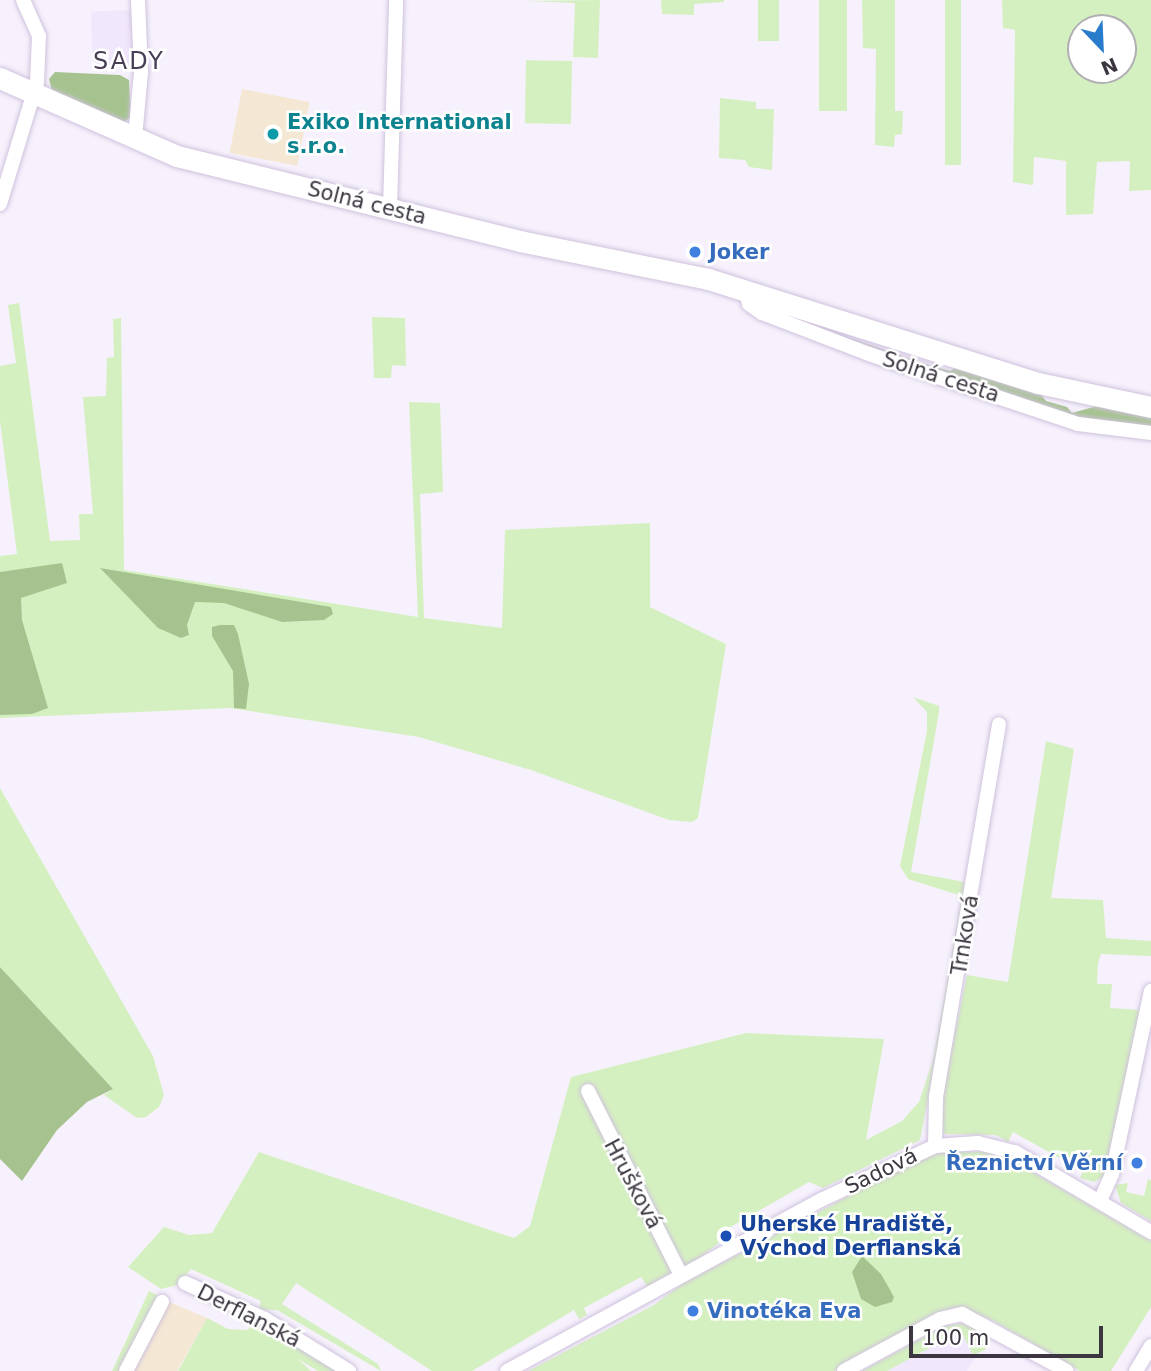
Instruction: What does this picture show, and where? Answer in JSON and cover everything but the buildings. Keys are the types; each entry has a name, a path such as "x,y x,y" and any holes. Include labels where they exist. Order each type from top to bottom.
{"street":[{"path":"0,204 34,92 38,68 37,27 23,0"},
{"path":"135,138 141,72 138,0"},
{"path":"390,208 396,0"},
{"name":"Solná cesta","path":"0,78 135,138 192,160 520,241 686,274 1038,383 1151,407"},
{"name":"Solná cesta","path":"746,292 749,304 762,313 855,349 1078,424 1151,433"},
{"name":"Trnková","path":"935,1146 936,1097 999,724"},
{"path":"1100,1201 1112,1174 1151,991"},
{"name":"Hrušková","path":"588,1091 681,1275"},
{"name":"Sadová","path":"507,1371 908,1155 935,1146 978,1143 1006,1149 1151,1232"},
{"name":"Derflanská","path":"185,1283 265,1319 349,1371"},
{"path":"126,1371 162,1302"},
{"path":"844,1371 940,1320 962,1314 1067,1371"},
{"path":"1136,1371 1151,1346"}],"shaded area":[{"path":"131,10 133,67 93,68 91,11"},
{"path":"242,89 310,102 297,166 230,153"},
{"path":"167,1301 207,1318 177,1371 131,1371"},
{"path":"961,1331 975,1358 967,1371 887,1371"}],"green space":[{"path":"600,0 598,58 573,57 575,3 527,1"},
{"path":"661,0 724,2 694,4 694,15 662,14"},
{"path":"758,0 779,0 779,41 758,41"},
{"path":"819,0 847,0 847,111 819,111"},
{"path":"862,0 895,0 895,111 903,111 902,134 895,135 894,147 875,145 876,49 863,48"},
{"path":"945,0 961,0 961,165 945,165"},
{"path":"1002,0 1151,0 1151,190 1129,191 1130,161 1097,162 1093,214 1066,215 1066,161 1034,157 1033,185 1013,182 1015,30 1003,28"},
{"path":"526,60 572,61 571,124 525,123"},
{"path":"55,72 120,75 129,80 131,117 123,123 52,91 49,79"},
{"path":"720,98 756,102 756,109 774,109 772,170 749,167 745,160 719,158"},
{"path":"19,303 50,541 80,540 79,514 93,514 83,397 106,396 107,358 114,357 113,319 121,318 124,570 418,617 409,402 440,403 443,492 420,494 424,618 502,628 505,530 650,523 650,607 726,644 698,818 692,822 669,820 531,770 419,737 230,708 0,718 0,556 17,554 0,421 0,366 16,363 8,305"},
{"path":"777,313 928,365 950,371 957,367 1038,391 1046,401 1067,407 1072,413 1097,406 1151,416 1151,428 1090,424"},
{"path":"372,317 405,318 406,366 392,365 391,378 374,378"},
{"path":"62,563 67,583 21,598 22,620 48,708 32,714 0,715 0,572"},
{"path":"100,568 331,607 333,614 324,620 282,622 224,603 195,602 187,625 189,635 181,638 158,628"},
{"path":"234,625 238,634 249,684 246,709 234,708 233,671 212,636 212,627"},
{"path":"913,697 939,706 939,712 911,872 970,883 920,1140 823,1188 809,1182 722,1232 719,1243 698,1259 647,1286 641,1277 584,1308 587,1315 579,1319 574,1310 472,1371 432,1371 296,1283 282,1304 378,1364 381,1371 277,1310 258,1310 261,1301 191,1269 177,1285 161,1289 128,1267 164,1227 189,1235 212,1233 259,1152 514,1238 530,1226 571,1077 746,1033 884,1039 866,1140 902,1121 919,1102 933,1060 962,896 908,879 900,866 927,731 927,712"},
{"path":"1046,741 1074,749 1051,898 1103,900 1106,938 1151,941 1151,956 1101,954 1098,963 1097,984 1112,984 1110,1008 1142,1010 1105,1176 1094,1182 1080,1178 1083,1171 1013,1132 1008,1142 996,1135 945,1134 942,1129 945,1081 967,975 1008,982"},
{"path":"0,788 153,1056 164,1095 159,1107 146,1117 137,1118 104,1095 113,1089 0,967"},
{"path":"0,967 113,1089 87,1102 57,1130 22,1181 0,1159"},
{"path":"942,1152 987,1152 1015,1162 1151,1241 1151,1307 1111,1371 1080,1371 992,1320 955,1307 834,1371 528,1371 654,1305 682,1284 911,1163"},
{"path":"1148,1179 1151,1180 1151,1221 1121,1203 1115,1185 1128,1183 1126,1192 1144,1196"},
{"path":"862,1256 881,1274 894,1297 892,1302 875,1307 861,1299 852,1272"},
{"path":"149,1291 159,1296 123,1371 112,1371"},
{"path":"207,1318 228,1329 248,1330 252,1322 261,1323 339,1371 318,1371 298,1359 311,1371 178,1371"},
{"path":"966,1323 987,1335 985,1350 973,1355 961,1331 887,1371 862,1371 944,1326"}],"place":[{"name":"Exiko International s.r.o.","path":"273,134"},
{"name":"Joker","path":"695,252"},
{"name":"Řeznictví Věrní","path":"1137,1163"},
{"name":"Uherské Hradiště, Východ Derflanská","path":"726,1236"},
{"name":"Vinotéka Eva","path":"693,1311"}],"district":[{"name":"SADY","path":"129,62"}]}
